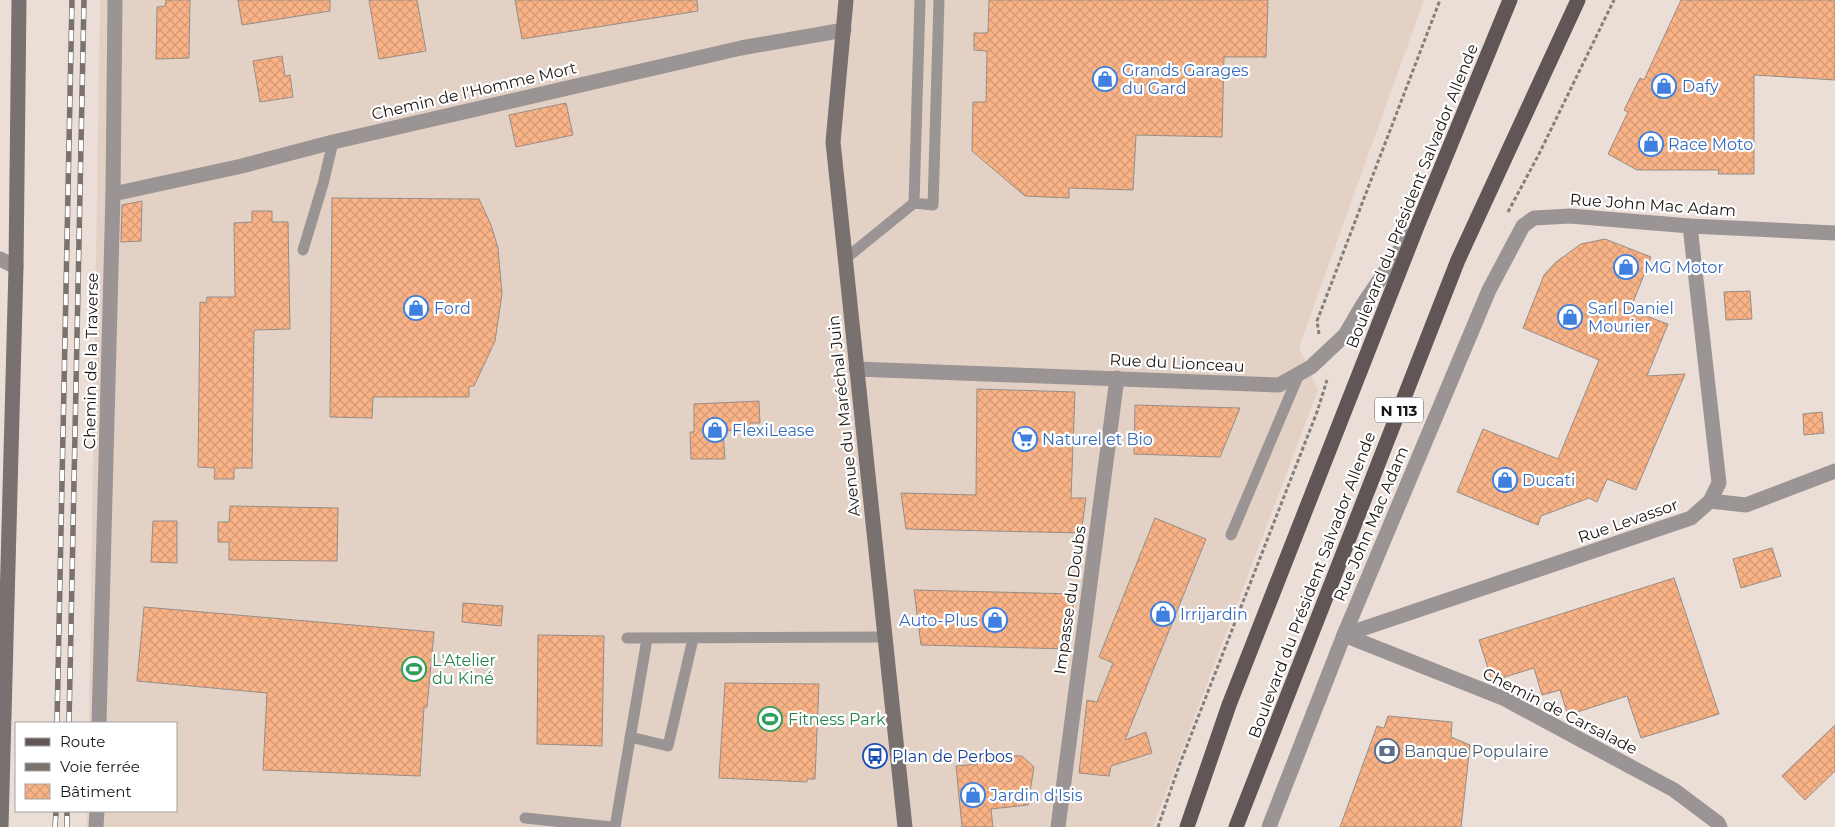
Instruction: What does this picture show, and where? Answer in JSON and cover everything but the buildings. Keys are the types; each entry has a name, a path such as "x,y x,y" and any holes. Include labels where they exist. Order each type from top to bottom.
{"main road":[{"name":"Boulevard du Président Salvador Allende","path":"1236,827 1458,260 1578,0"},
{"name":"Boulevard du Président Salvador Allende","path":"1187,827 1229,705 1418,224 1507,5"}],"street":[{"path":"1,827 16,267 18,0"},
{"name":"Chemin de la Traverse","path":"99,722 115,0"},
{"name":"Avenue du Maréchal Juin","path":"846,0 833,142 905,827"},
{"name":"Chemin de l'Homme Mort","path":"112,194 242,166 333,142 741,48 844,30"},
{"name":"Rue John Mac Adam","path":"1269,827 1344,635 1489,290 1523,226 1534,218 1570,216 1690,226 1835,233"},
{"name":"Rue du Lionceau","path":"856,369 1279,385 1312,366 1345,335 1362,306 1418,224"},
{"name":"Rue Levassor","path":"1344,635 1692,518 1710,501 1719,483 1690,226"},
{"path":"0,259 16,267"},
{"name":"Impasse du Doubs","path":"1058,827 1117,378"},
{"path":"1710,501 1746,505 1835,471"},
{"name":"Chemin de Carsalade","path":"1344,635 1503,698 1674,790 1720,827"},
{"path":"96,827 97,812"}],"lane":[{"path":"914,203 920,0"},
{"path":"845,259 914,203 933,205 939,0"},
{"path":"303,250 323,184 333,142"},
{"path":"1231,534 1299,374"},
{"path":"627,638 647,640 885,637"},
{"path":"630,737 668,746 693,639"},
{"path":"525,818 614,827 647,640"}],"shaded area":[{"path":"100,0 1424,0 1299,347 1318,390 1153,827 87,827 87,812 178,812 178,722 89,722"}],"railway":[{"path":"57,722 72,0"},
{"path":"69,722 84,0"},
{"path":"55,827 56,812"},
{"path":"67,812 67,827"}],"place":[{"name":"Grands Garages du Gard","path":"1105,79"},
{"name":"Dafy","path":"1664,86"},
{"name":"Race Moto","path":"1651,144"},
{"name":"MG Motor","path":"1626,267"},
{"name":"Ford","path":"416,308"},
{"name":"Sarl Daniel Mourier","path":"1570,317"},
{"name":"FlexiLease","path":"715,430"},
{"name":"Naturel et Bio","path":"1025,439"},
{"name":"Ducati","path":"1505,480"},
{"name":"Irrijardin","path":"1163,614"},
{"name":"Auto-Plus","path":"995,620"},
{"name":"L'Atelier du Kiné","path":"414,669"},
{"name":"Fitness Park","path":"770,719"},
{"name":"Banque Populaire","path":"1387,751"},
{"name":"Plan de Perbos","path":"875,756"},
{"name":"Jardin d'Isis","path":"973,795"}]}
